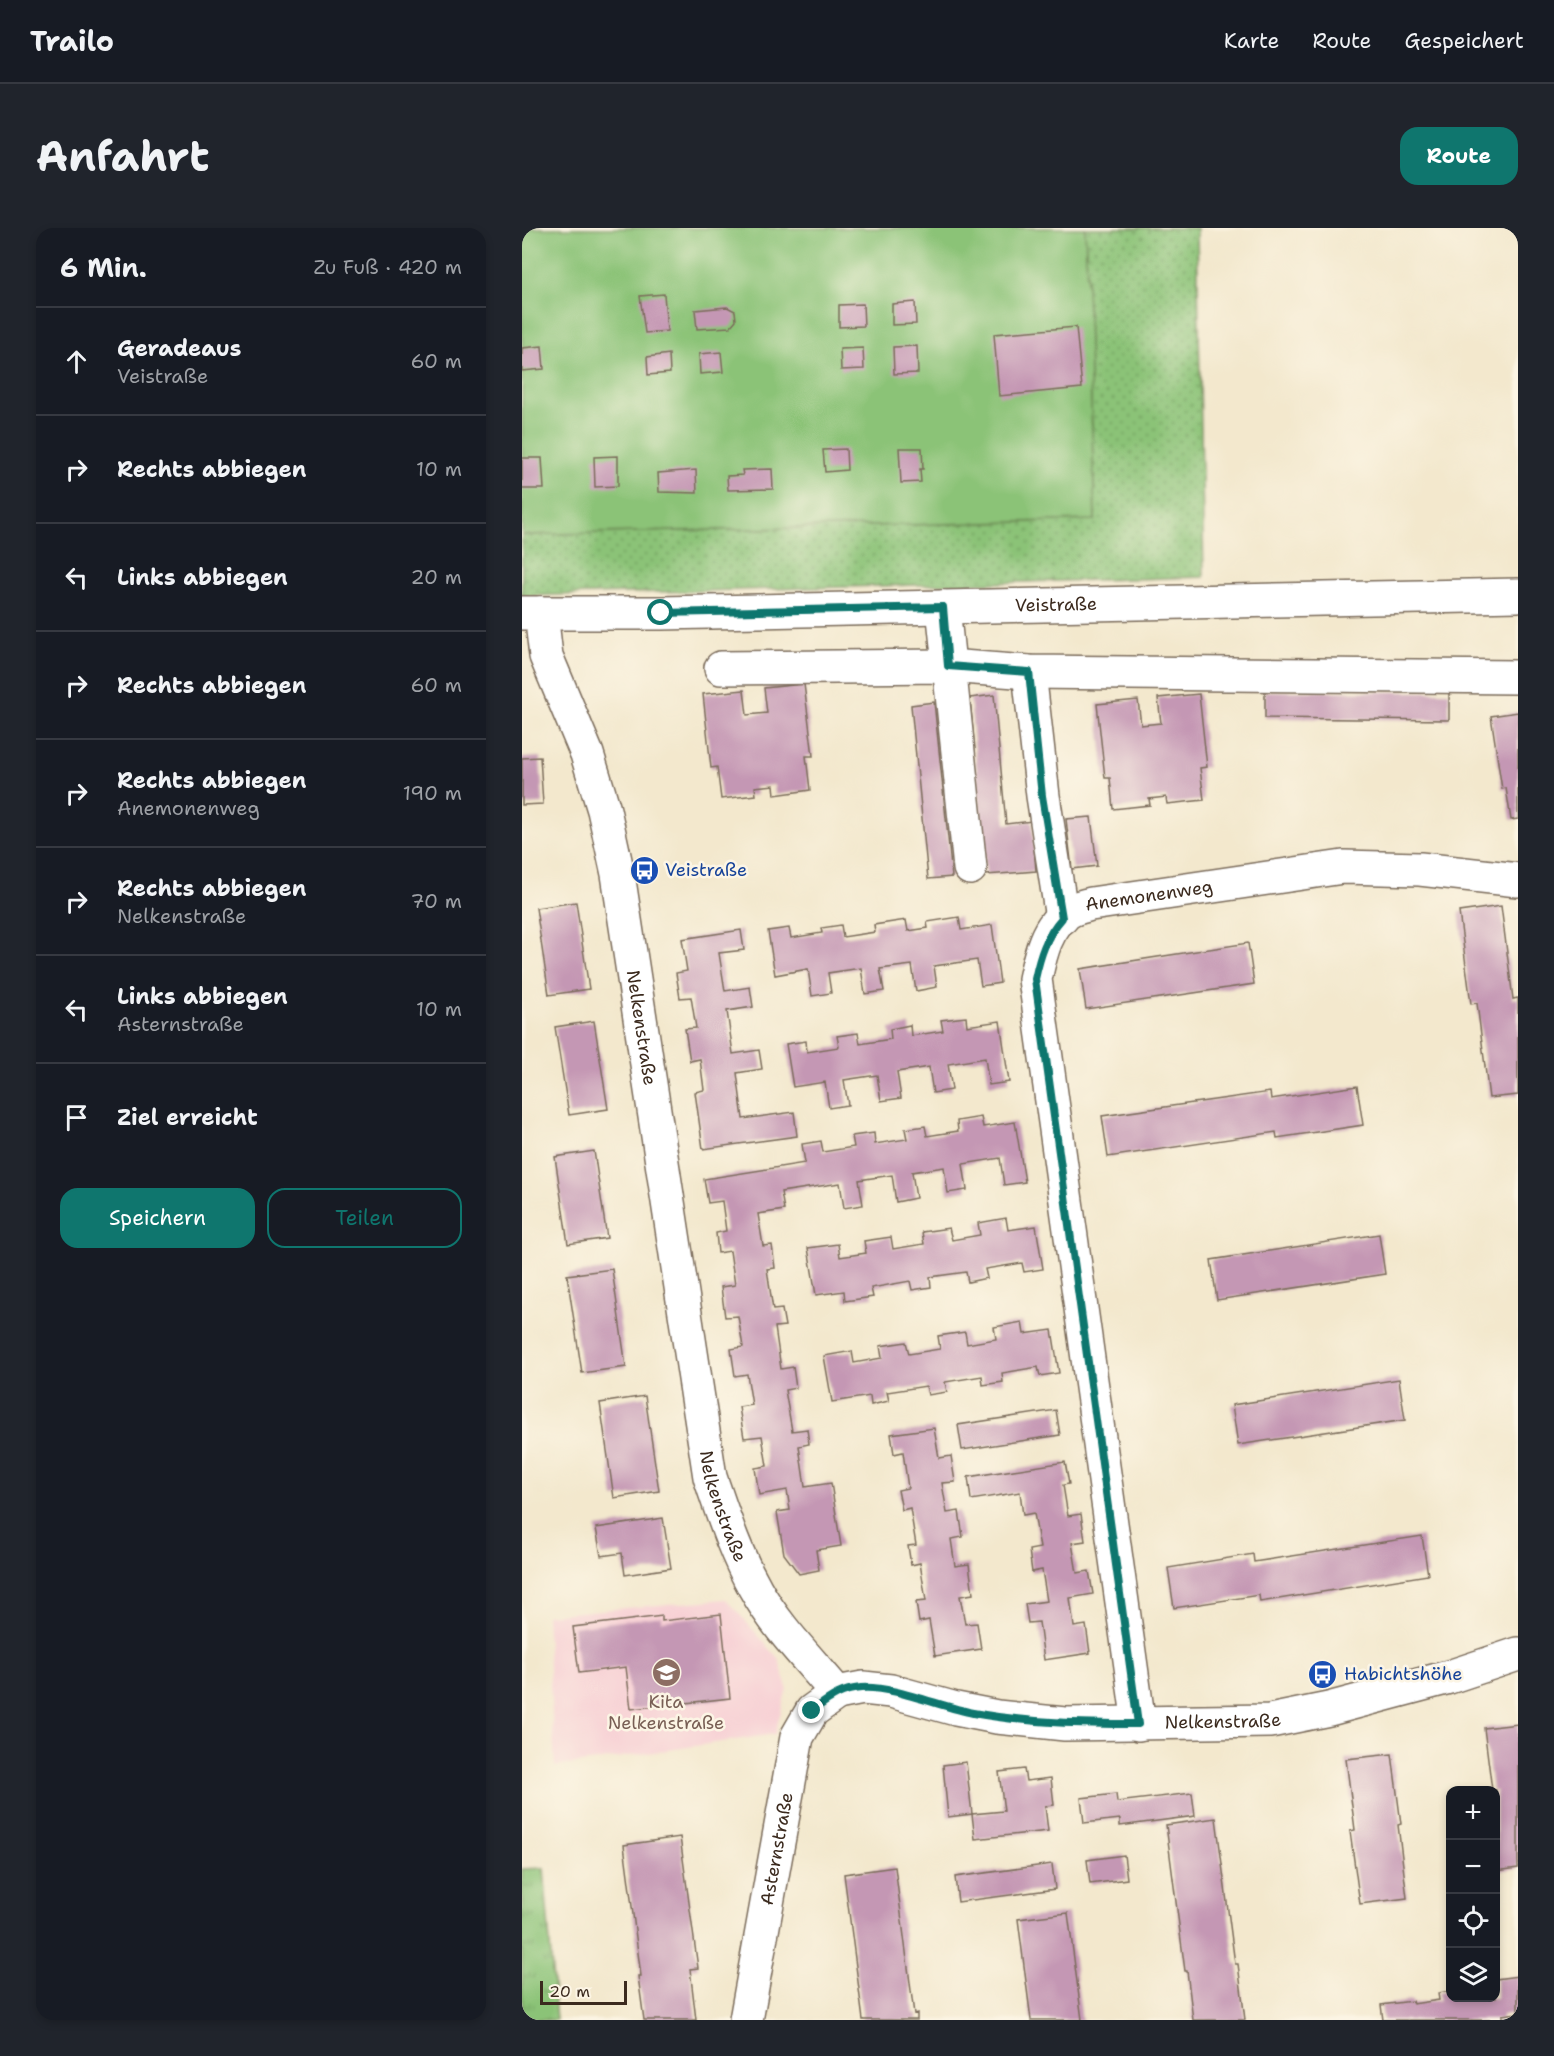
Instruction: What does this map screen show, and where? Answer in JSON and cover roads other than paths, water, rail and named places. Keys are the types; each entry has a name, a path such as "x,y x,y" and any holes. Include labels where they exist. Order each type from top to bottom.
{"street":[{"name":"Veistraße","path":"531,613 661,613 1518,595"},
{"path":"943,607 970,868"},
{"name":"Nelkenstraße","path":"531,613 546,656 587,754 604,810 618,874 710,1477 731,1540 755,1589 779,1624 837,1693 863,1688 891,1691 956,1709 997,1717 1065,1724 1270,1721 1329,1709 1449,1677 1518,1654"},
{"path":"721,668 948,666 1029,672 1518,676"},
{"path":"1029,672 1042,796 1062,918"},
{"name":"Anemonenweg","path":"1138,1724 1035,979 1040,956 1052,929 1068,912 1090,904 1343,867 1420,869 1518,880"},
{"name":"Asternstraße","path":"746,2020 797,1737 812,1711 837,1693"}],"place":[{"name":"Veistraße","path":"644,870"},
{"name":"Kita Nelkenstraße","path":"666,1673"},
{"name":"Habichtshöhe","path":"1323,1674"}]}
